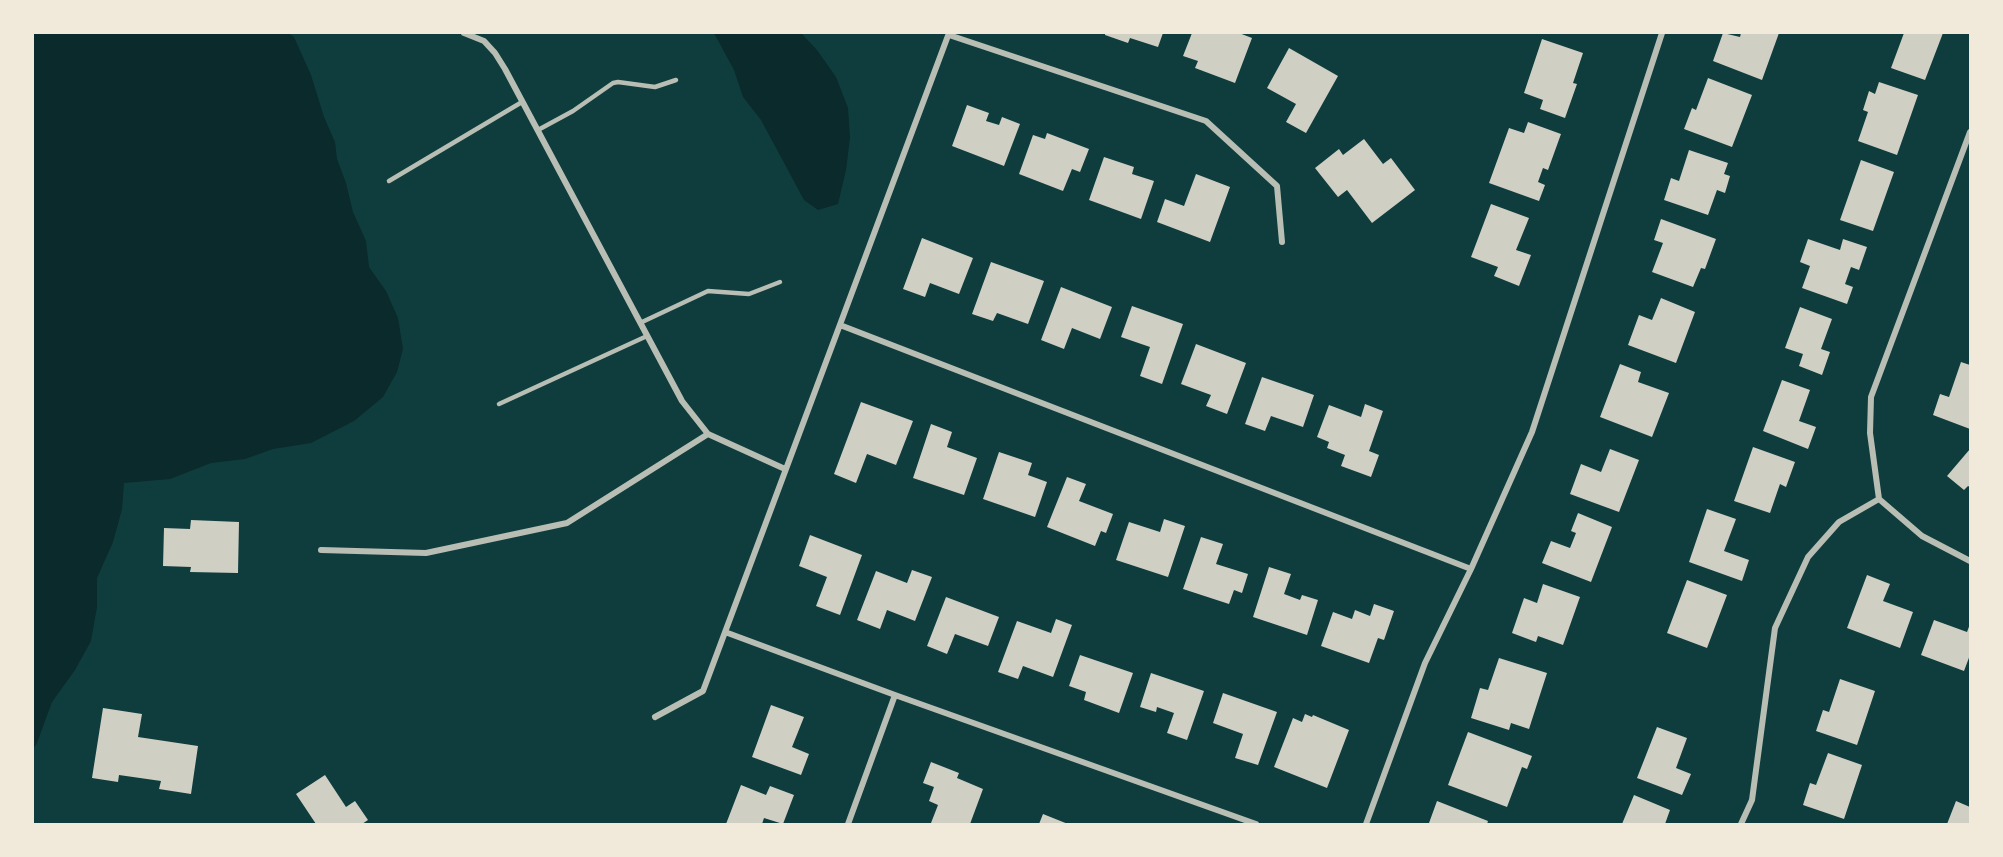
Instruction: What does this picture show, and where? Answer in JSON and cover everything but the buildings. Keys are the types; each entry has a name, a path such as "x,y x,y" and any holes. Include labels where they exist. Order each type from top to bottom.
{"street":[{"path":"464,33 484,41 495,53 682,401 708,434 785,468"},
{"path":"1366,824 1425,663 1471,569 1532,432 1662,33"},
{"path":"656,717 703,691 949,34 1206,121 1276,186 1282,242"},
{"path":"1970,132 1871,397 1870,433 1879,499 1922,536 1970,561"},
{"path":"840,325 1471,569"},
{"path":"321,550 426,553 567,523 708,434"},
{"path":"1741,824 1752,800 1774,628 1808,557 1839,522 1879,499"},
{"path":"725,632 1256,824"},
{"path":"849,824 895,695"}],"lane":[{"path":"538,130 573,111 613,83 655,87 676,80"},
{"path":"389,181 522,102"},
{"path":"640,323 708,291 749,294 780,282"},
{"path":"499,404 647,336"}],"water":[{"path":"33,33 288,33 294,37 311,75 324,117 335,142 337,159 353,212 366,241 369,267 386,291 398,318 403,349 397,372 383,397 354,421 311,443 273,449 245,459 211,463 170,479 124,483 122,509 113,542 97,578 97,607 91,641 75,670 52,702 33,749"},
{"path":"714,33 801,33 817,50 836,77 848,108 850,138 838,204 818,210 804,200 761,120 743,97 734,70"}]}
